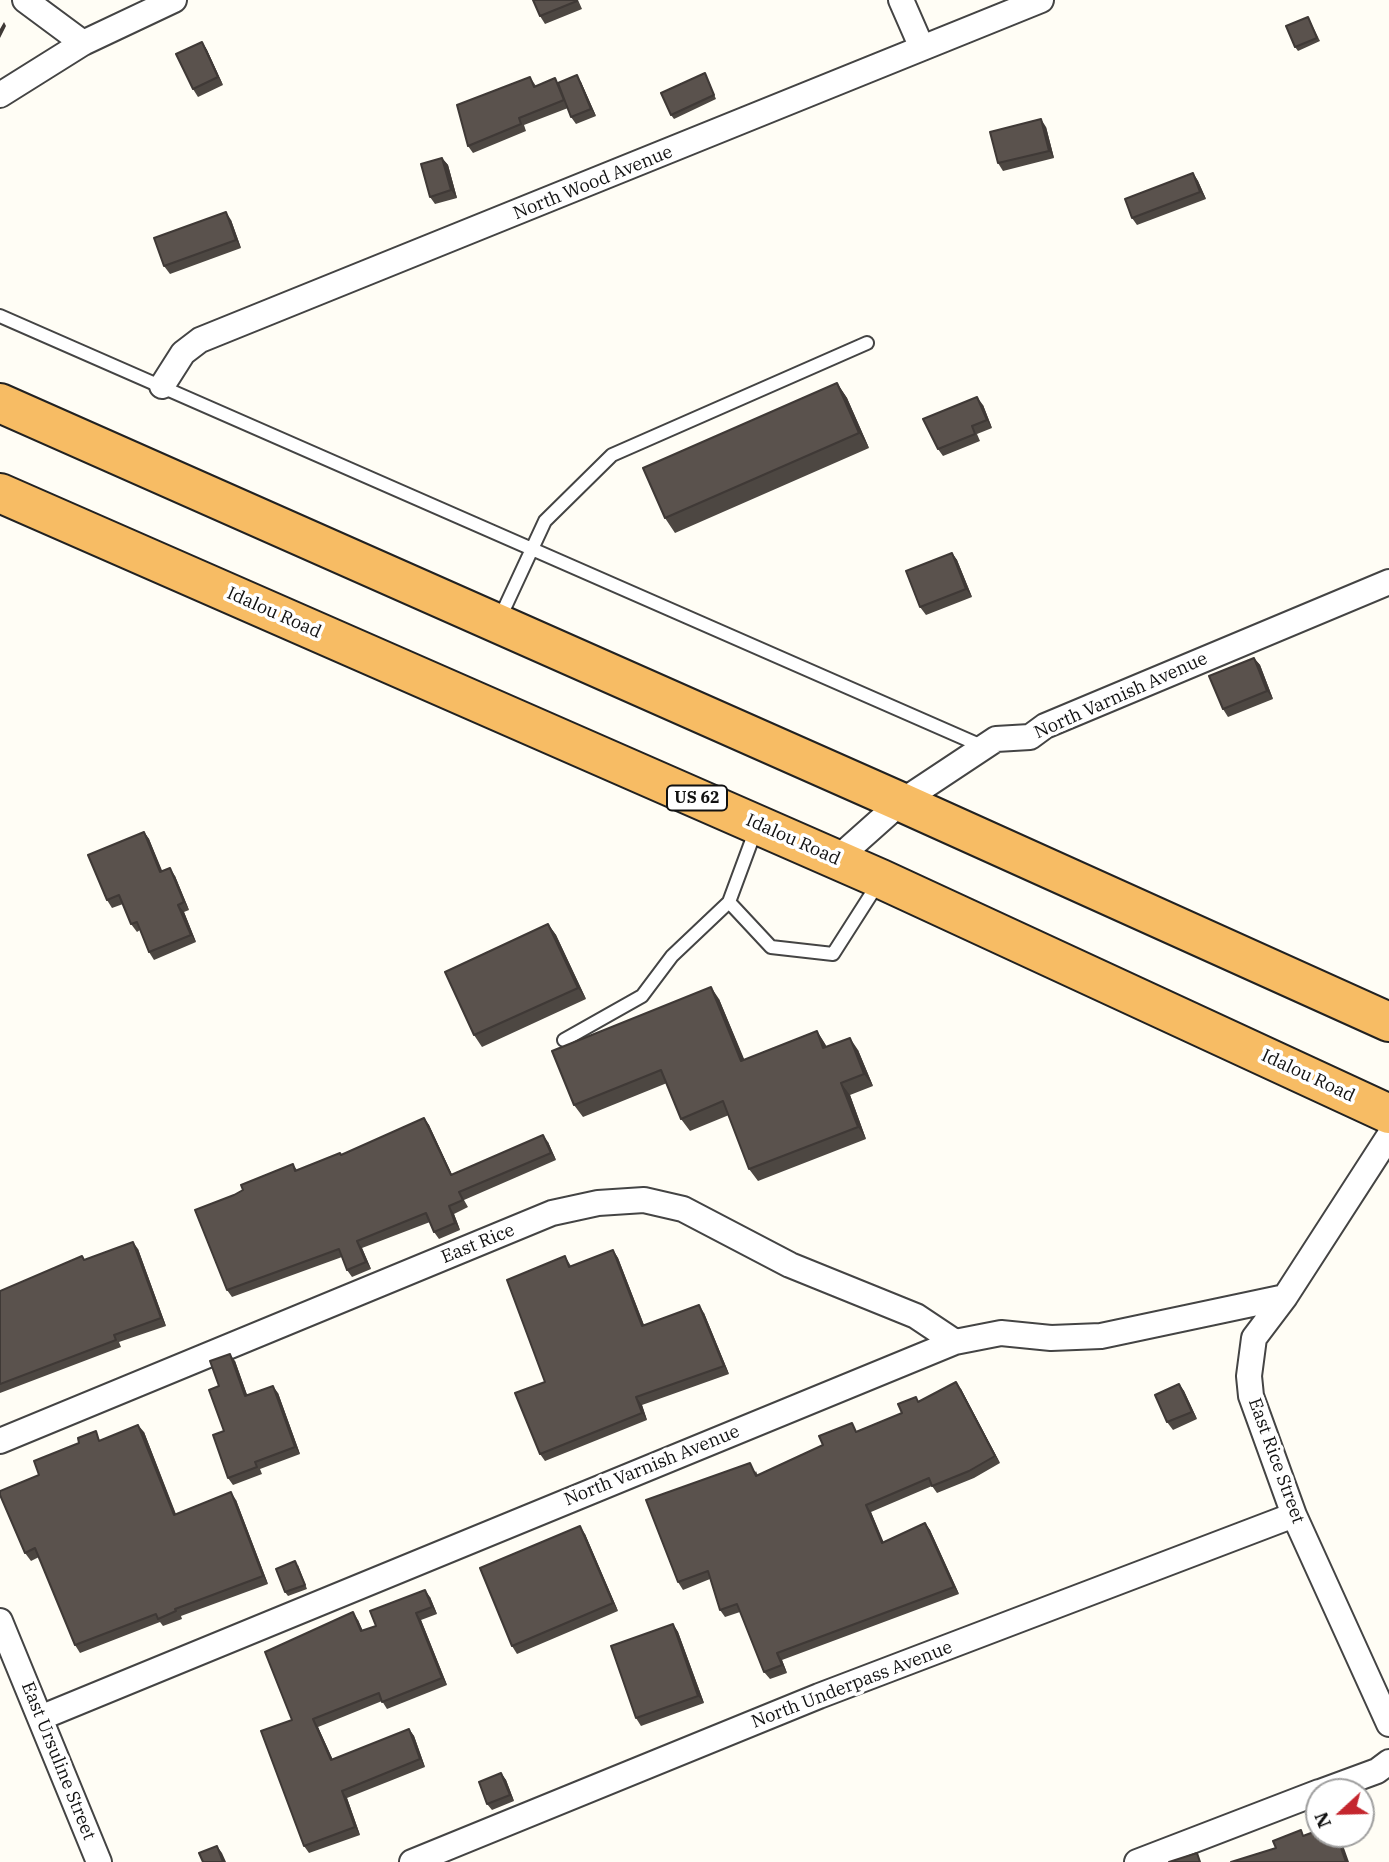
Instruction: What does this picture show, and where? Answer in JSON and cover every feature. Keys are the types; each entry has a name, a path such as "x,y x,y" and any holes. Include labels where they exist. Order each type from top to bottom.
{"highway":[{"path":"0,403 901,802 1389,1022"},
{"name":"Idalou Road","path":"0,493 837,859 1389,1114"}],"street":[{"path":"25,0 83,43"},
{"path":"0,95 83,43 174,0"},
{"path":"901,0 922,48"},
{"name":"North Wood Avenue","path":"162,386 183,353 200,340 1041,0"},
{"name":"North Varnish Avenue","path":"837,859 901,802 996,739 1030,737 1045,726 1389,582"},
{"name":"East Rice Street","path":"1389,1136 1285,1297 1254,1338 1249,1376 1251,1396 1294,1515 1389,1724"},
{"name":"East Rice","path":"0,1441 552,1213 598,1203 644,1200 683,1209 790,1265 916,1316 955,1342"},
{"name":"North Varnish Avenue","path":"40,1718 955,1342 1001,1333 1051,1338 1101,1336 1285,1297"},
{"name":"North Underpass Avenue","path":"412,1862 819,1696 1294,1515"},
{"name":"East Ursuline Street","path":"0,1621 99,1862"},
{"path":"1358,1778 1377,1771 1389,1762"},
{"path":"1137,1862 1305,1797"}],"lane":[{"path":"0,316 984,747"},
{"path":"497,623 545,521 612,455 867,343"},
{"path":"564,1040 642,996 673,956 729,902 758,824"},
{"path":"729,902 771,947 833,954 881,879"}],"building":[{"path":"533,0 576,0 577,1 540,16"},
{"path":"1308,17 1317,38 1295,47 1286,26"},
{"path":"202,42 218,77 193,89 176,54"},
{"path":"705,73 714,95 671,115 661,93"},
{"path":"577,75 591,109 571,117 558,83"},
{"path":"530,77 534,87 555,78 564,100 519,118 521,124 468,146 457,105"},
{"path":"1041,119 1049,151 998,163 990,132"},
{"path":"442,158 451,190 430,197 421,164"},
{"path":"1193,173 1200,192 1132,218 1125,199"},
{"path":"226,212 236,240 164,266 154,238"},
{"path":"837,383 859,433 665,518 643,468"},
{"path":"977,397 987,420 972,426 975,434 938,449 923,419"},
{"path":"952,553 966,589 920,607 906,571"},
{"path":"1254,658 1267,691 1223,709 1209,676"},
{"path":"144,832 160,872 170,868 184,902 178,905 191,935 149,952 137,922 131,924 119,895 107,900 88,855"},
{"path":"548,924 578,988 474,1035 445,972"},
{"path":"711,987 741,1061 817,1031 823,1048 850,1038 864,1074 841,1083 858,1127 749,1169 723,1101 681,1119 661,1070 574,1105 552,1051"},
{"path":"424,1118 451,1175 543,1135 551,1153 459,1192 463,1200 449,1206 455,1223 434,1232 426,1213 357,1241 366,1262 347,1270 339,1249 227,1290 195,1210 234,1195 243,1190 241,1185 293,1164 295,1171 340,1153 341,1155"},
{"path":"133,1242 161,1318 114,1335 116,1340 0,1384 0,1291 82,1256 84,1260"},
{"path":"613,1250 642,1326 699,1305 724,1366 636,1397 642,1413 540,1454 515,1393 545,1382 507,1280 565,1256 569,1267"},
{"path":"230,1354 245,1396 273,1386 295,1447 255,1462 257,1467 228,1478 213,1435 224,1431 209,1390 219,1386 210,1361"},
{"path":"956,1382 995,1456 969,1471 932,1486 929,1478 866,1505 882,1543 925,1523 954,1587 777,1653 782,1665 764,1672 737,1604 720,1610 708,1571 678,1582 646,1500 750,1463 756,1476 823,1445 819,1436 852,1423 856,1432 902,1413 898,1404 916,1397 918,1402"},
{"path":"1179,1384 1192,1412 1167,1422 1155,1395"},
{"path":"138,1425 174,1515 231,1492 263,1576 175,1609 176,1611 158,1619 156,1614 75,1645 35,1548 25,1553 0,1491 39,1475 34,1461 79,1443 78,1438 96,1431 99,1441"},
{"path":"580,1526 613,1603 512,1646 480,1568"},
{"path":"295,1561 305,1585 285,1592 276,1569"},
{"path":"425,1590 432,1607 416,1613 442,1678 382,1702 379,1693 313,1719 331,1760 409,1729 420,1759 342,1791 355,1827 304,1846 261,1731 292,1720 265,1652 353,1612 361,1631 376,1626 370,1611"},
{"path":"673,1624 698,1696 636,1718 611,1646"},
{"path":"501,1773 510,1795 487,1804 479,1782"},
{"path":"1301,1830 1305,1835 1305,1848 1341,1848 1346,1862 1231,1862 1276,1848 1273,1841"},
{"path":"217,1846 223,1862 203,1862 199,1853"},
{"path":"1197,1853 1200,1862 1169,1862"}]}
